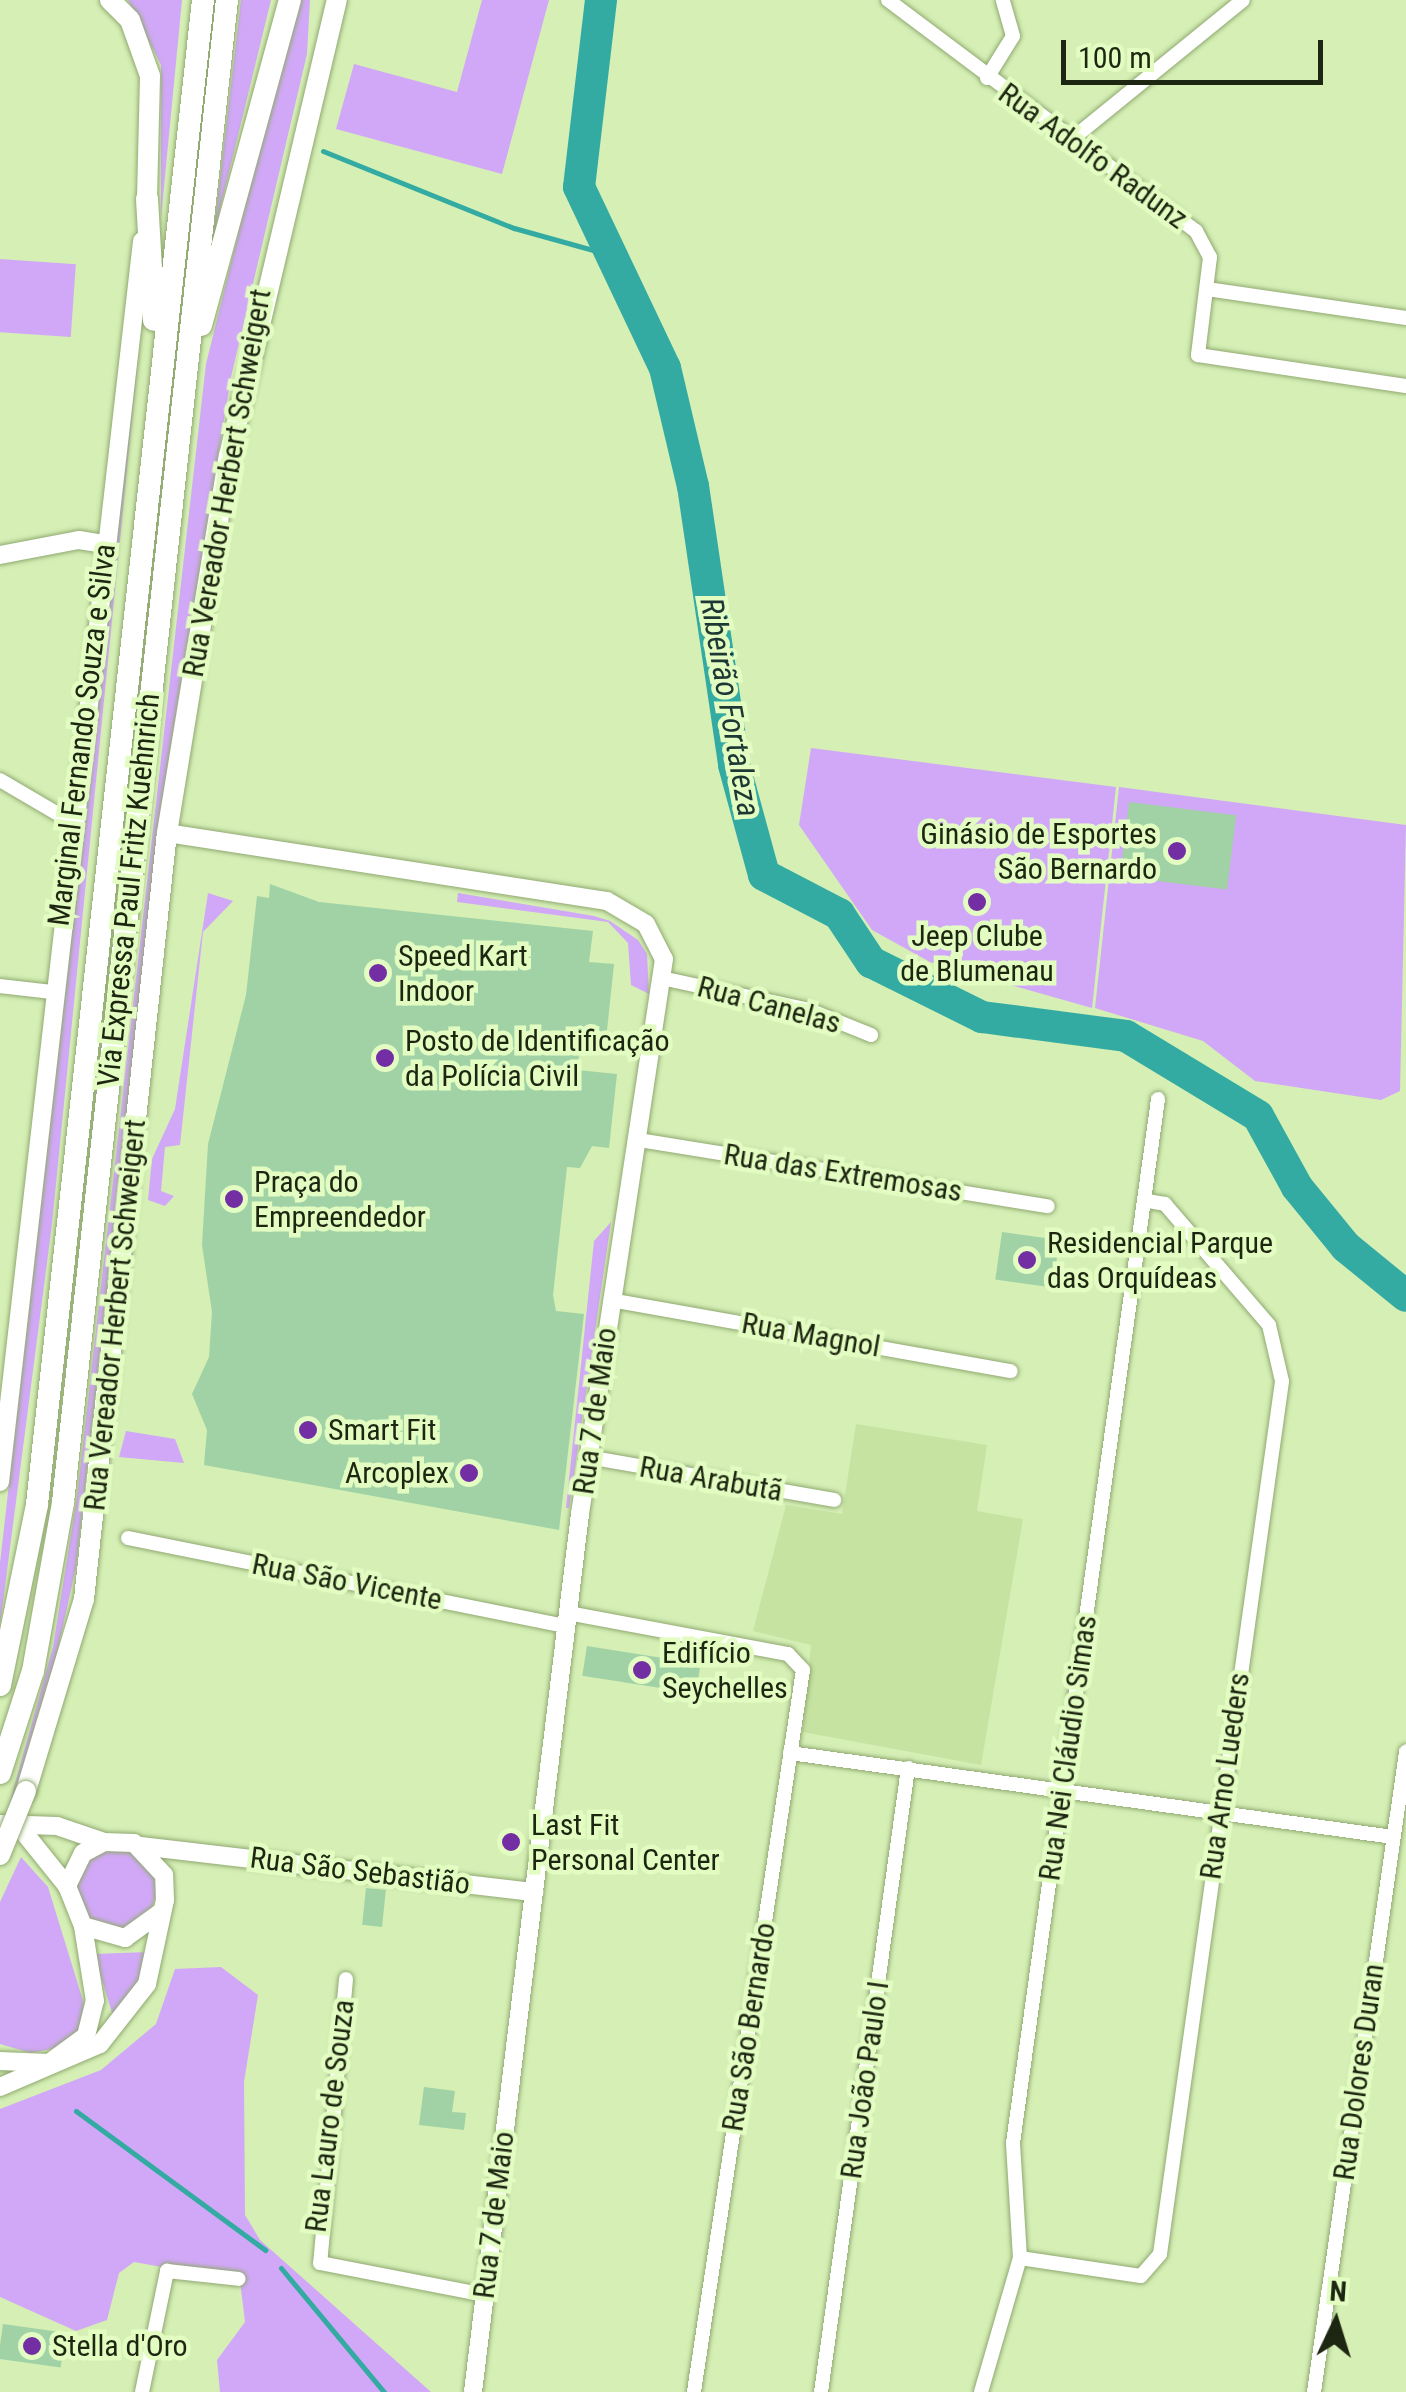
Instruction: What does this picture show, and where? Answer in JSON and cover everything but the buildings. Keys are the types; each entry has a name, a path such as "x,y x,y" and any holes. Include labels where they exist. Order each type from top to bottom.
{"main road":[{"name":"Marginal Fernando Souza e Silva","path":"110,0 130,20 150,76 147,199"},
{"name":"Via Expressa Paul Fritz Kuehnrich","path":"0,1686 37,1504 155,404 203,0"},
{"name":"Via Expressa Paul Fritz Kuehnrich","path":"0,1773 34,1671 60,1521 194,337 227,0"},
{"path":"194,337 222,273 290,0"},
{"path":"323,0 327,37"},
{"name":"Rua Vereador Herbert Schweigert","path":"0,1855 26,1791 84,1599 167,833 242,383 337,0"},
{"path":"147,199 155,404"}],"street":[{"name":"Rua Adolfo Radunz","path":"888,0 986,78 1196,231 1210,257 1198,355 1406,386"},
{"path":"986,78 1013,36 1003,0"},
{"path":"1072,139 1242,0"},
{"name":"Marginal Fernando Souza e Silva","path":"0,1482 70,821 147,199"},
{"path":"1207,289 1406,318"},
{"path":"0,555 79,540 106,544"},
{"path":"0,780 70,821"},
{"name":"Rua 7 de Maio","path":"167,833 606,901 646,924 666,979 588,1457 473,2392"},
{"name":"Rua Canelas","path":"666,979 809,1010 871,1035"},
{"path":"0,986 52,992"},
{"name":"Rua Nei Cláudio Simas","path":"980,2392 1020,2258 1013,2143 1148,1202 1158,1100"},
{"name":"Rua das Extremosas","path":"640,1140 1048,1206"},
{"name":"Rua Arno Lueders","path":"1020,2258 1127,2276 1155,2265 1283,1361 1269,1325 1199,1240 1165,1204 1148,1202"},
{"name":"Rua Magnol","path":"611,1300 1012,1370"},
{"name":"Rua Arabutã","path":"588,1457 834,1500"},
{"name":"Rua São Vicente","path":"128,1538 801,1662"},
{"name":"Rua São Bernardo","path":"694,2392 801,1662"},
{"path":"790,1752 1220,1809 1392,1838"},
{"name":"Rua Dolores Duran","path":"1314,2392 1406,1752"},
{"name":"Rua João Paulo I","path":"821,2392 908,1768"},
{"path":"9,1824 57,1826 104,1842 141,1846 164,1875"},
{"path":"0,2061 49,2063 86,2036 95,2001 83,1926 67,1886 9,1824"},
{"path":"67,1886 75,1863 104,1842"},
{"name":"Rua São Sebastião","path":"141,1846 534,1892"},
{"path":"0,2087 72,2062 122,2024 147,1984 164,1875 187,1849"},
{"path":"83,1926 126,1938 161,1912"},
{"name":"Rua Lauro de Souza","path":"346,1978 320,2263 484,2295"},
{"path":"142,2392 167,2272 240,2280"}],"shaded area":[{"path":"128,0 182,0 161,218 161,65"},
{"path":"241,0 271,0 213,238"},
{"path":"296,0 310,0 307,54 231,377 168,764 76,1567 44,1712 6,1816 53,1647 77,1497 206,364"},
{"path":"482,0 549,0 502,174 336,129 354,64 457,92"},
{"path":"0,259 76,264 71,337 0,332"},
{"path":"143,308 52,1224 0,1625 0,1563"},
{"name":"Jeep Clube de Blumenau","path":"811,748 1116,787 1092,1008 930,962 872,930 799,825"},
{"path":"1119,787 1406,825 1400,1091 1381,1100 1255,1081 1203,1041 1095,1008"},
{"path":"208,893 233,901 203,932 180,1145 165,1147 161,1191 174,1196 165,1206 148,1200 152,1159 175,1109"},
{"path":"458,893 610,921 638,940 647,954 649,994 631,985 628,943 608,922 457,902"},
{"path":"611,1222 569,1508 566,1508 594,1241"},
{"path":"856,1424 987,1445 977,1511 1023,1519 981,1765 803,1732 811,1645 753,1631 786,1505 842,1514"},
{"path":"126,1431 175,1439 184,1463 119,1457"},
{"path":"108,1849 124,1849 145,1860 156,1889 145,1918 124,1929 108,1929 94,1923 82,1911 76,1897 76,1881 82,1867 94,1855"},
{"path":"21,1857 48,1887 84,2004 81,2029 61,2047 31,2053 0,2044 0,1902"},
{"path":"148,1952 138,1991 113,2016 94,1954"},
{"path":"221,1967 258,1995 244,2082 245,2215 260,2240 431,2392 220,2392 217,2360 245,2322 240,2281 134,2262 119,2273 107,2320 76,2331 0,2297 0,2109 101,2070 156,2024 175,1969"}],"waterway":[{"name":"Ribeirão Fortaleza","path":"601,0 579,187 665,368 693,486 734,765 764,875 839,914 871,962 982,1017 1126,1036 1258,1116 1297,1187 1346,1247 1406,1296"},
{"path":"323,151 514,228 614,256"},
{"path":"76,2111 265,2250"},
{"path":"281,2268 384,2392"}],"place":[{"name":"Ginásio de Esportes São Bernardo","path":"1177,851"},
{"name":"Jeep Clube de Blumenau","path":"977,902"},
{"name":"Speed Kart Indoor","path":"378,973"},
{"name":"Posto de Identificação da Polícia Civil","path":"385,1058"},
{"name":"Praça do Empreendedor","path":"234,1199"},
{"name":"Residencial Parque das Orquídeas","path":"1027,1260"},
{"name":"Smart Fit","path":"308,1430"},
{"name":"Arcoplex","path":"469,1473"},
{"name":"Edifício Seychelles","path":"642,1670"},
{"name":"Last Fit Personal Center","path":"511,1842"},
{"name":"Stella d'Oro","path":"32,2346"}]}
